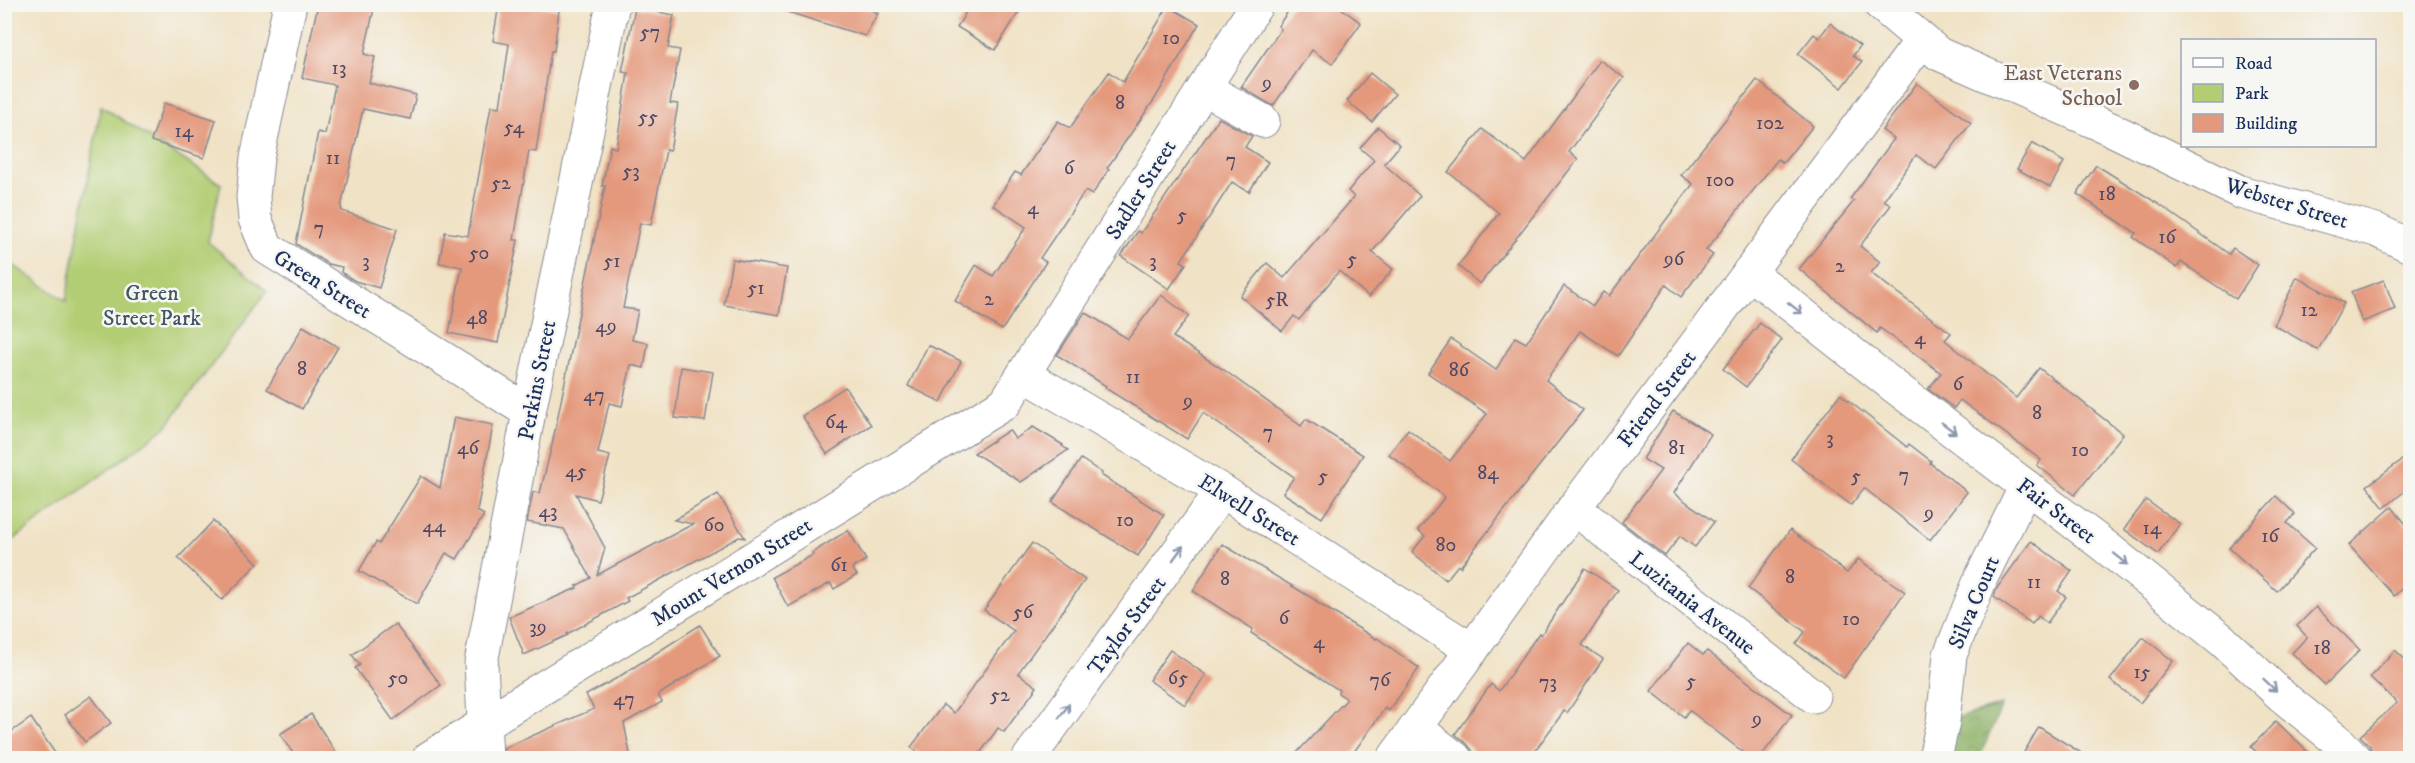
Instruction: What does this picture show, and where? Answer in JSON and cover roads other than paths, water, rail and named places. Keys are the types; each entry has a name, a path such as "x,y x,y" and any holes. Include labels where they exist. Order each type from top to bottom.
{"street":[{"name":"Green Street","path":"290,4 257,158 253,196 255,219 267,248 291,266 442,356 529,412"},
{"name":"Perkins Street","path":"486,759 481,663 529,412 613,4"},
{"name":"Sadler Street","path":"1025,375 1257,4"},
{"name":"Webster Street","path":"1880,4 1939,54 2111,129 2240,192 2376,230 2410,246"},
{"name":"Friend Street","path":"1394,759 1574,508 1922,40"},
{"path":"1204,88 1263,121"},
{"name":"Fair Street","path":"1749,272 2222,640 2282,696 2340,743 2355,759"},
{"name":"Elwell Street","path":"1025,375 1222,491 1473,650"},
{"name":"Mount Vernon Street","path":"429,759 1005,403 1025,375"},
{"name":"Silva Court","path":"1935,759 1943,722 1950,655 1981,578 2026,486"},
{"name":"Taylor Street","path":"1029,759 1222,491"},
{"name":"Luzitania Avenue","path":"1574,508 1813,696"},
{"path":"1416,728 1455,759"}],"place":[{"name":"East Veterans School","path":"2134,85"}],"park label":[{"name":"Green Street Park","path":"152,304"}]}
